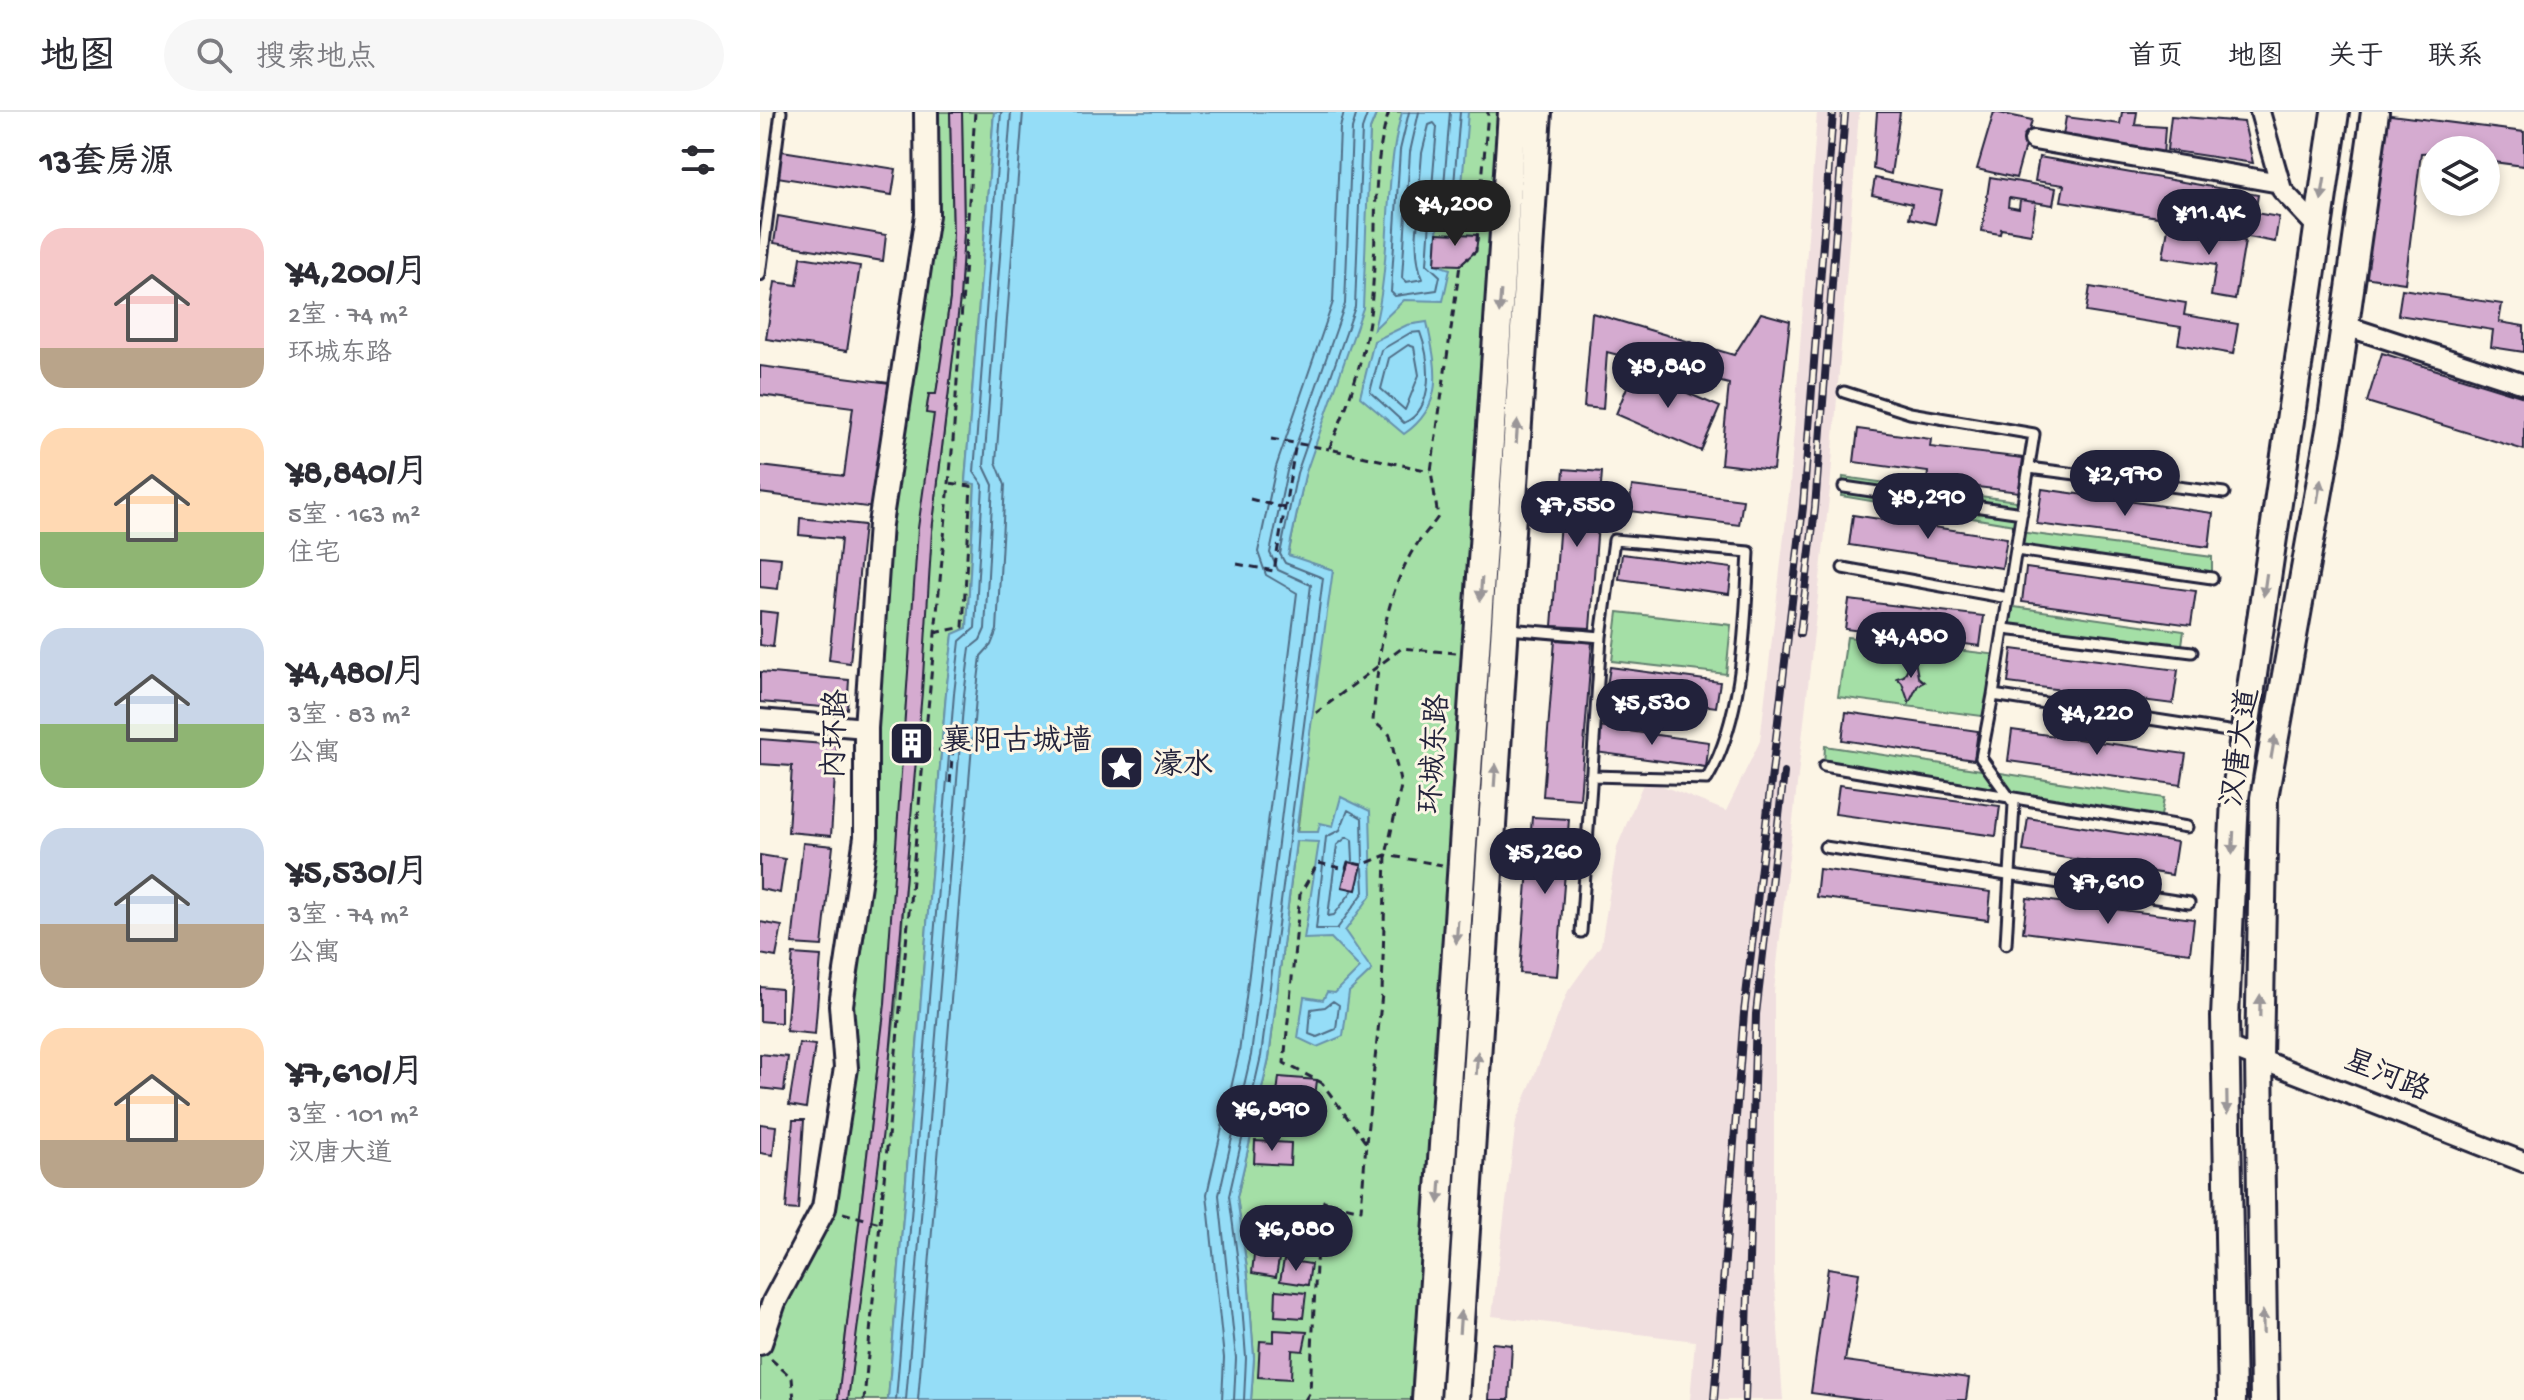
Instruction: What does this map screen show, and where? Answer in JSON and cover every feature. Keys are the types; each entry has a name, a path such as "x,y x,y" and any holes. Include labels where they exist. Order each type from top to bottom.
{"main road":[{"name":"环城东路","path":"1426,1400 1512,112"},
{"name":"环城东路","path":"1455,1400 1538,112"},
{"name":"汉唐大道","path":"2232,1400 2226,1046 2235,798 2335,112"},
{"name":"汉唐大道","path":"2264,1400 2259,1058 2264,798 2331,424 2375,112"}],"street":[{"name":"内环路","path":"760,1343 767,1301 824,1208 846,1068 841,1005 866,837 866,728 880,524 927,215 926,112"},
{"path":"2260,112 2282,190 2317,227"},
{"path":"2034,140 2280,183"},
{"path":"2343,325 2524,384"},
{"path":"760,719 866,728"},
{"name":"星河路","path":"2226,1046 2524,1162"}],"lane":[{"path":"760,275 781,112"},
{"path":"1844,392 1910,413 2034,434 1981,758 2014,804 2006,944"},
{"path":"2029,468 2224,493"},
{"path":"1844,487 2022,513"},
{"path":"1581,932 1591,776 1601,637 1614,540 1749,552 1743,645 1722,754 1707,779 1591,776"},
{"path":"2016,550 2212,578"},
{"path":"1843,568 2008,598"},
{"path":"1504,629 1601,637"},
{"path":"2004,629 2192,652"},
{"path":"1993,695 2245,733"},
{"path":"1824,766 2187,827"},
{"path":"1825,847 2189,903"}],"path":[{"path":"864,1400 949,483 969,245 975,112"},
{"path":"1329,449 1358,367 1372,297 1375,193 1389,112"},
{"path":"1305,1400 1310,1392 1318,1224 1324,1201 1361,1210 1382,994 1386,855 1401,786 1390,735 1373,721 1383,626 1409,556 1438,517 1431,471 1460,265 1476,251 1488,112"},
{"path":"1271,439 1431,471"},
{"path":"1237,564 1274,571 1296,443"},
{"path":"934,634 963,627 971,486 949,483"},
{"path":"1250,499 1285,508"},
{"path":"1316,713 1402,648 1476,654"},
{"path":"950,783 954,733"},
{"path":"924,749 953,751"},
{"path":"1366,1143 1322,1083 1284,1063 1300,894 1318,863 1346,869 1348,862 1362,865 1386,855 1462,869"},
{"path":"824,1208 880,1223"},
{"path":"760,1354 770,1358 792,1378 794,1400"}],"shaded area":[{"path":"1817,112 1859,112 1830,489 1774,991 1774,1273 1783,1400 1690,1400 1695,1341 1492,1316 1516,1121 1568,991 1601,945 1617,847 1645,779 1726,811 1760,741 1790,485"}],"green space":[{"path":"926,112 950,112 953,234 950,299 936,394 929,394 926,412 934,414 885,1004 838,1400 760,1400 760,1343 824,1208 866,728 927,215"},
{"path":"962,112 994,112 965,482 975,483 967,628 953,635 946,693 888,1400 848,1400 896,1006 932,531 960,298 964,232"},
{"path":"1377,112 1512,112 1426,1400 1251,1400 1254,1358 1248,1276 1237,1197 1269,1058 1326,601 1333,570 1288,556 1368,168 1370,129"},
{"path":"1843,477 2024,502 2020,526 1841,496"},
{"path":"2019,532 2212,557 2212,578 2016,550"},
{"path":"2007,606 2184,631 2181,651 2004,629"},
{"path":"1618,612 1731,625 1726,674 1612,661"},
{"path":"1847,637 1999,655 1989,717 1838,697"},
{"path":"1825,746 2164,798 2160,822 1824,766"}],"water":[{"name":"濠水","path":"994,112 1377,112 1370,129 1363,308 1305,475 1288,555 1333,570 1296,832 1318,832 1320,823 1333,826 1341,797 1370,811 1372,894 1345,931 1372,970 1349,992 1343,1036 1317,1047 1298,1038 1304,997 1323,1000 1327,992 1335,993 1360,968 1331,938 1304,939 1319,842 1296,841 1269,1058 1237,1197 1248,1276 1254,1358 1251,1400 888,1400 946,693 953,634 967,628 975,484 965,482"},
{"path":"1402,112 1468,112 1459,222 1438,220 1435,264 1450,269 1443,301 1404,300 1374,329 1384,275 1392,166"},
{"path":"1427,322 1435,369 1433,397 1418,422 1404,434 1360,397 1374,341 1407,325"}],"building":[{"name":"襄阳古城墙","path":"950,112 962,112 964,232 960,298 932,531 922,692 884,1123 848,1400 838,1400 885,1004 918,528 934,414 926,413 929,394 936,394 950,299 953,234"},
{"path":"1877,112 1900,112 1891,174 1873,169"},
{"path":"1994,112 2032,120 2016,178 1977,169"},
{"path":"2122,112 2137,112 2135,125 2165,127 2163,156 2062,142 2066,117 2120,124"},
{"path":"2383,114 2524,132 2524,166 2500,163 2500,136 2420,136 2420,161 2405,283 2363,277"},
{"path":"2171,116 2244,122 2253,163 2167,150"},
{"path":"782,151 896,169 892,195 777,177"},
{"path":"2039,157 2258,195 2255,213 2279,217 2275,242 2227,233 2230,214 2190,207 2188,222 2061,201 2064,185 2035,181"},
{"path":"1990,177 2056,188 2053,205 2036,202 2031,234 2001,229 2000,234 1982,231","holes":["2009,198 2027,201 2020,200 2019,209 2008,207"]},
{"path":"1875,178 1942,191 1935,224 1909,218 1912,204 1872,195"},
{"path":"778,216 886,235 883,261 774,243"},
{"path":"2168,228 2245,241 2235,300 2211,296 2216,265 2163,257"},
{"path":"1437,233 1478,235 1476,251 1460,265 1435,264"},
{"path":"801,257 860,266 847,351 766,339 775,282 797,285"},
{"path":"2090,287 2186,303 2184,315 2238,324 2233,354 2178,344 2181,327 2086,312"},
{"path":"2402,289 2502,304 2499,322 2524,326 2524,352 2491,347 2493,330 2398,315"},
{"path":"1592,313 1734,355 1761,313 1790,321 1773,470 1721,464 1729,384 1607,352 1603,409 1584,407"},
{"path":"2382,353 2524,397 2524,450 2367,402"},
{"path":"760,366 890,383 874,508 760,493 760,466 844,476 853,407 760,395"},
{"path":"1634,370 1720,407 1701,451 1616,414"},
{"path":"1858,429 1931,439 1930,447 2023,458 2019,492 1927,481 1928,472 1854,462"},
{"path":"1564,469 1602,472 1590,628 1552,626"},
{"path":"1632,486 1743,500 1739,525 1629,511"},
{"path":"2042,489 2213,513 2209,547 2037,524"},
{"path":"1853,515 2007,538 2002,568 1849,545"},
{"path":"800,518 864,525 850,663 829,660 841,539 799,535"},
{"path":"1622,554 1732,568 1729,594 1619,579"},
{"path":"760,556 781,558 778,589 760,587"},
{"path":"2026,568 2196,591 2191,625 2022,602"},
{"path":"1849,600 1984,616 1980,646 1845,629"},
{"path":"760,611 777,613 773,647 760,645"},
{"path":"1555,640 1592,642 1580,799 1543,796"},
{"path":"2012,649 2178,670 2173,704 2008,683"},
{"path":"1914,655 1918,677 1924,682 1918,685 1909,703 1897,678 1904,676"},
{"path":"1610,667 1720,682 1716,707 1606,692"},
{"path":"760,672 849,680 847,709 760,702"},
{"path":"1846,712 1978,731 1974,760 1842,740"},
{"path":"1599,727 1709,742 1706,767 1595,752"},
{"path":"2012,730 2186,754 2181,785 2008,761"},
{"path":"760,739 837,745 831,836 788,832 792,766 760,764"},
{"path":"1839,785 2000,806 1996,836 1835,814"},
{"path":"1532,817 1569,819 1557,976 1520,973"},
{"path":"2028,818 2177,842 2172,875 2023,851"},
{"path":"803,843 833,846 822,946 792,944"},
{"path":"760,855 785,859 780,893 760,889"},
{"path":"1348,862 1362,865 1356,890 1342,887"},
{"path":"1819,869 1991,892 1988,920 1816,897"},
{"path":"2027,898 2194,919 2190,953 2023,932"},
{"path":"760,922 782,926 776,957 760,954"},
{"path":"793,954 821,956 815,1034 786,1031"},
{"path":"760,987 781,989 781,1023 760,1021"},
{"path":"799,1043 815,1045 806,1108 789,1105"},
{"path":"760,1054 788,1057 784,1091 760,1088"},
{"path":"1279,1077 1317,1080 1313,1114 1275,1110"},
{"path":"793,1120 804,1120 798,1210 786,1209"},
{"path":"760,1124 776,1126 773,1155 760,1153"},
{"path":"1255,1141 1291,1143 1290,1165 1254,1163"},
{"path":"1256,1237 1282,1241 1276,1277 1252,1273"},
{"path":"1284,1260 1311,1264 1308,1285 1280,1281"},
{"path":"1828,1268 1859,1273 1845,1361 1969,1378 1966,1400 1863,1400 1811,1393"},
{"path":"1276,1290 1306,1293 1303,1318 1275,1316"},
{"path":"1274,1330 1307,1332 1303,1351 1292,1350 1291,1379 1258,1377 1260,1341 1274,1342"},
{"path":"1492,1343 1512,1345 1509,1400 1489,1400"}],"railway":[{"path":"1714,1400 1744,1013 1803,507 1833,112"},
{"path":"1800,634 1815,508 1845,112"},
{"path":"1745,1400 1756,1014 1784,773"}],"place":[{"name":"襄阳古城墙","path":"911,743"},
{"name":"濠水","path":"1122,767"}]}
